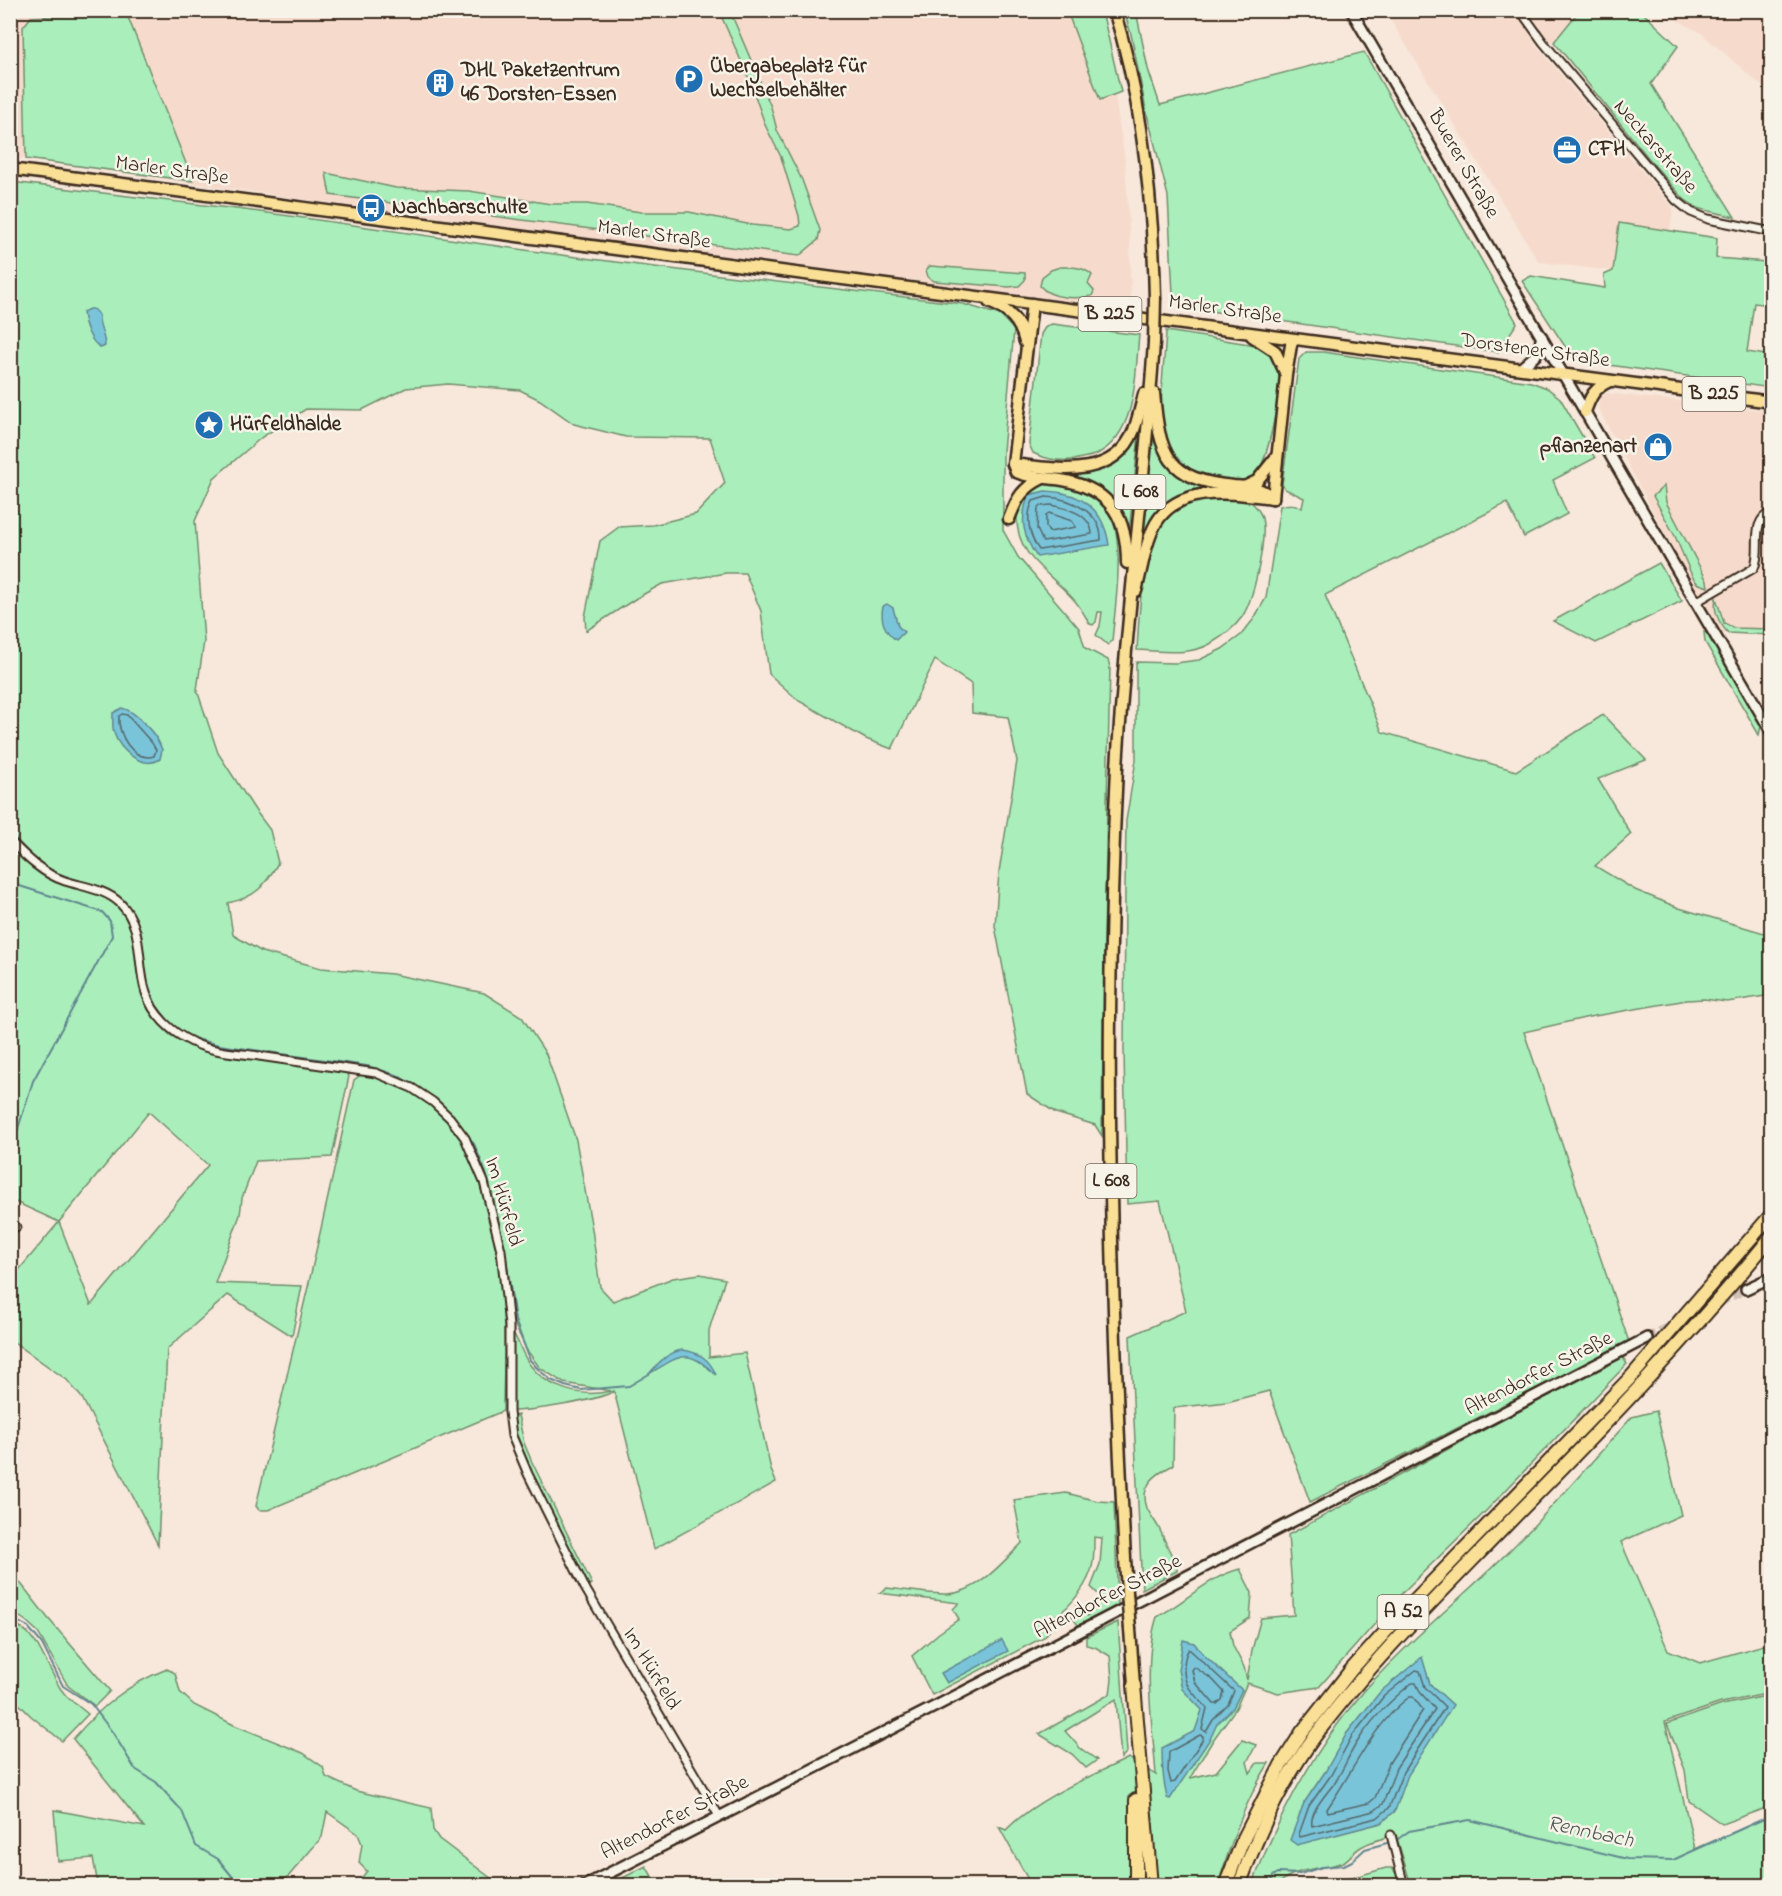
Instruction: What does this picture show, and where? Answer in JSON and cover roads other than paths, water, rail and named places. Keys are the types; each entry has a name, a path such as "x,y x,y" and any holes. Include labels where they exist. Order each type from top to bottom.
{"highway":[{"name":"A 52","path":"1225,1886 1243,1840 1281,1765 1302,1732 1351,1670 1405,1610 1632,1376 1772,1214"},
{"name":"A 52","path":"1239,1886 1264,1824 1292,1772 1315,1737 1361,1678 1416,1618 1591,1439 1737,1279 1772,1236"},
{"path":"1134,1685 1136,1886"},
{"path":"1134,1685 1151,1886"}],"main road":[{"name":"L 608","path":"1114,10 1142,134 1152,220 1155,298 1154,342 1126,638 1112,894 1110,1086 1114,1321 1134,1685"},
{"name":"Marler Straße","path":"10,169 1292,339"},
{"path":"977,297 1010,312 1023,333 1026,348"},
{"path":"1032,304 1013,464 1016,472 1066,480 1096,492 1110,503 1125,531 1128,620"},
{"path":"1245,333 1275,351 1286,375"},
{"path":"1273,498 1292,339"},
{"name":"Dorstener Straße","path":"1292,339 1772,402"},
{"path":"1013,464 1078,469 1095,466 1113,457 1133,432 1152,365"},
{"path":"1152,365 1157,427 1160,440 1169,458 1183,472 1195,478 1265,490 1273,498"},
{"path":"1585,412 1597,388 1611,381"},
{"path":"1244,487 1257,481 1277,456"},
{"path":"1009,519 1015,502 1029,484 1043,478"},
{"path":"1128,620 1149,542 1157,522 1170,508 1186,498 1208,494 1273,498"}],"street":[{"name":"Buerer Straße","path":"1351,10 1772,733"},
{"name":"Neckarstraße","path":"1520,10 1543,42 1676,200 1691,212 1708,219 1772,232"},
{"path":"1521,368 1536,355 1542,337"},
{"path":"1695,602 1754,568 1760,521 1772,512"},
{"name":"Im Hürfeld","path":"10,841 48,873 64,881 106,894 120,904 135,926 142,980 147,996 158,1016 172,1031 194,1043 219,1050 376,1073 395,1079 433,1102 450,1118 465,1138 484,1182 501,1250 509,1326 509,1412 512,1436 528,1474 585,1588 719,1816"},
{"path":"1746,1289 1772,1278"},
{"name":"Altendorfer Straße","path":"584,1886 1647,1338"},
{"path":"1390,1835 1404,1886"}],"water":[{"path":"93,309 99,315 105,346 101,348 94,342 86,327 83,312"},
{"path":"1045,491 1070,495 1089,505 1102,522 1109,545 1037,557 1028,542 1023,519 1029,495"},
{"path":"887,604 893,608 898,626 904,632 896,640 886,629 883,621 883,606"},
{"path":"122,708 134,714 151,731 162,750 160,759 153,762 140,760 121,746 114,733 113,713"},
{"path":"682,1350 694,1352 703,1357 711,1365 716,1375 698,1361 684,1357 677,1358 649,1374 672,1353"},
{"path":"1002,1640 1008,1651 947,1683 941,1673"},
{"path":"1183,1640 1194,1643 1242,1690 1233,1708 1217,1724 1210,1739 1170,1799 1167,1798 1162,1748 1195,1731 1202,1710 1182,1689 1178,1670"},
{"path":"1422,1657 1430,1684 1453,1705 1408,1775 1395,1811 1381,1823 1297,1845 1290,1840 1304,1803 1347,1733 1380,1692"}],"waterway":[{"path":"10,833 30,854 47,867 61,875 109,891 116,896"},
{"path":"10,883 102,912 110,921 112,936 33,1081 10,1154"},
{"path":"130,911 140,929 147,981 156,1005 172,1025 189,1037 219,1045 367,1066 397,1075 438,1101 456,1119 474,1144 486,1173 504,1244 515,1320 530,1360 539,1370 551,1380 581,1390 629,1386 649,1374"},
{"path":"10,1617 28,1627 42,1644 63,1686 91,1704 113,1733 135,1769 156,1782 182,1811 196,1846 218,1859 240,1886"},
{"name":"Rennbach","path":"1398,1839 1409,1831 1470,1820 1627,1859 1673,1860 1772,1815"},
{"name":"Rennbach","path":"1270,1886 1273,1876 1278,1873 1300,1874 1322,1867 1344,1865 1365,1849 1387,1843"}],"tunnel":[{"path":"1647,1338 1746,1289"}],"place":[{"name":"Übergabeplatz für Wechselbehälter","path":"689,79"},
{"name":"DHL Paketzentrum 46 Dorsten-Essen","path":"440,83"},
{"name":"CFH","path":"1567,150"},
{"name":"Nachbarschulte","path":"371,208"},
{"name":"Hürfeldhalde","path":"209,425"},
{"name":"pflanzenart","path":"1658,447"}]}
